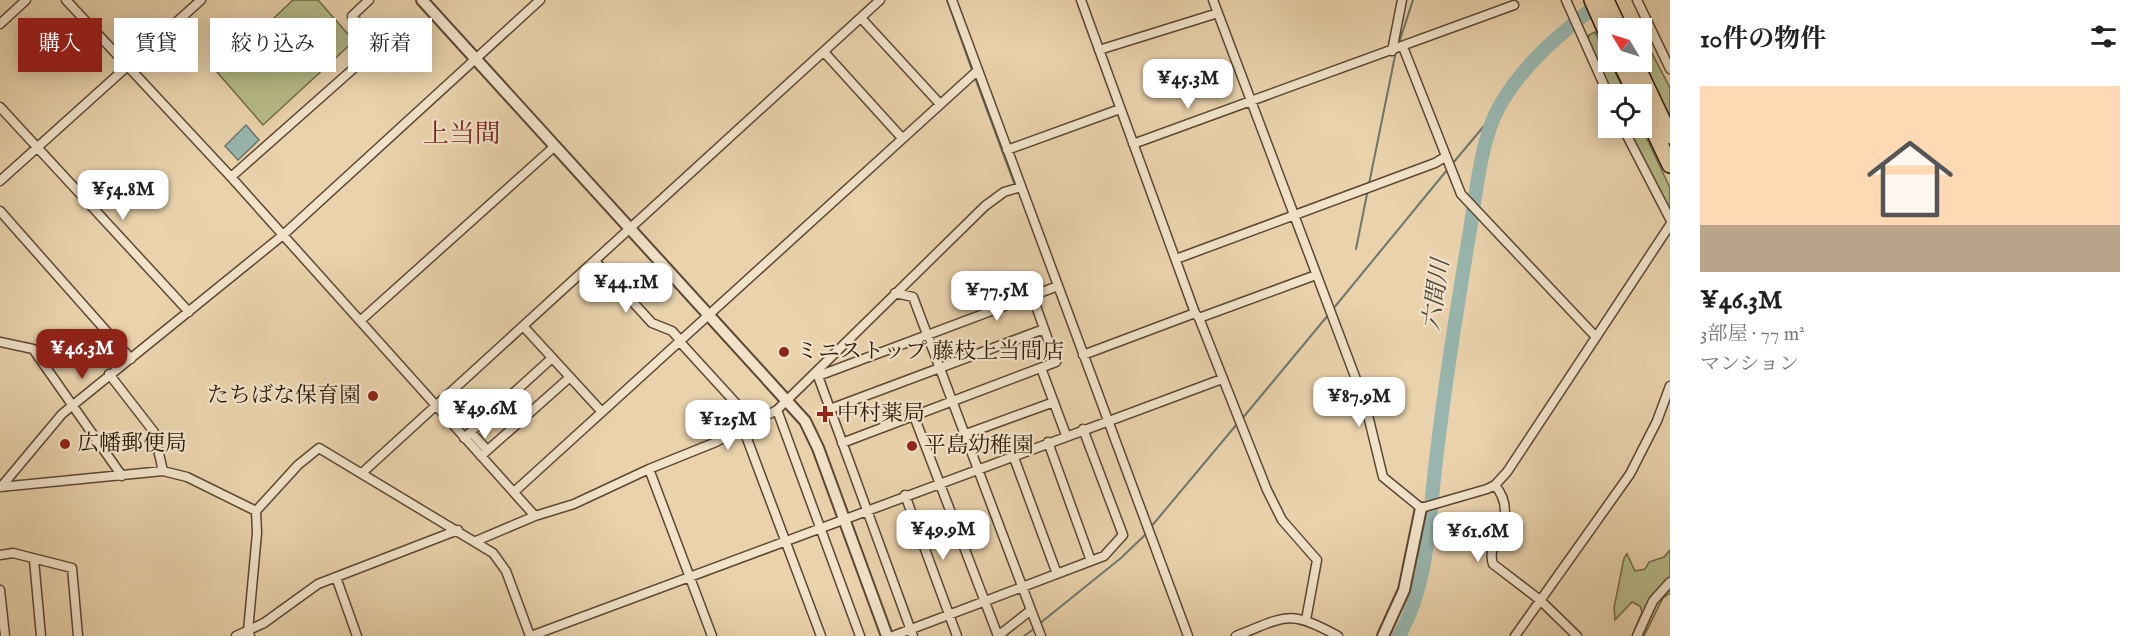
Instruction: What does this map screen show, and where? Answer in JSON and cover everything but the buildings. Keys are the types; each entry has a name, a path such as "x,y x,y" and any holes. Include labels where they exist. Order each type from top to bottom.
{"highway":[{"path":"1592,0 1607,18"},
{"path":"1640,72 1670,136"},
{"path":"1652,127 1670,165"}],"street":[{"path":"0,24 26,0"},
{"path":"66,0 114,54"},
{"path":"181,18 201,0"},
{"path":"231,177 379,46 352,15 369,0"},
{"path":"422,0 787,400 811,432 886,636"},
{"path":"0,487 72,406 283,235 540,0"},
{"path":"362,473 880,0"},
{"path":"952,0 1188,636"},
{"path":"1081,0 1240,427 1282,520 1317,560 1306,620"},
{"path":"1213,0 1365,403 1373,430 1380,471 1388,482 1423,506"},
{"path":"1392,51 1402,0"},
{"path":"1566,0 1603,84"},
{"path":"1637,0 1670,69"},
{"path":"1133,144 1514,5"},
{"path":"1099,50 1218,13"},
{"path":"861,18 940,104"},
{"path":"1403,47 1446,158 1468,204 1596,337"},
{"path":"824,51 902,138"},
{"path":"514,492 977,71"},
{"path":"0,182 120,72"},
{"path":"131,72 231,177 436,406 468,435 535,516"},
{"path":"0,107 189,312"},
{"path":"1007,150 1120,109"},
{"path":"1628,138 1670,219"},
{"path":"360,321 555,146"},
{"path":"1176,259 1446,158"},
{"path":"476,541 535,516 574,504 649,469 716,442 777,410 817,374 895,293 985,206 1004,192 1022,187"},
{"path":"0,211 131,358"},
{"path":"1423,506 1495,485 1526,446 1670,225"},
{"path":"595,261 652,324 672,332 753,422"},
{"path":"1083,356 1316,275"},
{"path":"817,374 1058,286"},
{"path":"895,293 913,297 1041,636"},
{"path":"842,443 1056,362 1032,295"},
{"path":"523,326 602,412"},
{"path":"830,409 1044,329"},
{"path":"0,342 33,349 122,476"},
{"path":"468,435 552,358"},
{"path":"1041,368 1066,435"},
{"path":"109,374 153,432 164,471"},
{"path":"817,374 912,633"},
{"path":"484,453 570,377"},
{"path":"249,633 257,533 256,511 298,465 319,448 493,553 506,571 530,636 820,526 1222,379"},
{"path":"1515,636 1630,474 1657,421 1670,386"},
{"path":"966,434 1054,402"},
{"path":"777,410 860,636"},
{"path":"914,416 998,636 1031,610"},
{"path":"743,428 821,636"},
{"path":"894,636 912,633 949,615 1104,556 1123,535 1083,429"},
{"path":"1048,442 1091,561"},
{"path":"1012,455 1057,574"},
{"path":"649,469 712,636"},
{"path":"0,487 164,471 187,477 256,511"},
{"path":"1495,485 1503,499 1504,518 1491,553 1492,564 1540,600 1577,636"},
{"path":"904,495 957,636"},
{"path":"1383,636 1404,590 1423,506"},
{"path":"236,636 249,633 318,584 458,530"},
{"path":"0,555 13,554 72,568 78,636"},
{"path":"34,560 42,636"},
{"path":"336,577 357,636"},
{"path":"1637,636 1653,601 1670,582"},
{"path":"0,590 5,636"},
{"path":"1236,636 1289,616 1306,620 1338,636"}],"green space":[{"path":"293,0 318,0 334,18 274,18"},
{"path":"336,20 348,34 348,47 336,58"},
{"path":"1595,32 1598,38 1598,66 1588,43 1589,35"},
{"path":"1652,53 1670,88 1670,117 1647,72 1652,72"},
{"path":"217,72 320,72 263,125"},
{"path":"1601,72 1615,72 1621,84 1606,84"},
{"path":"1631,138 1647,138 1670,188 1670,210"},
{"path":"1670,550 1670,593 1663,598 1644,636 1632,636 1642,612 1640,606 1632,602 1615,620 1614,608 1624,558 1627,554 1635,571 1645,569 1649,562 1664,557"}],"water":[{"path":"246,125 259,140 238,160 225,146"}],"waterway":[{"path":"947,0 972,70"},
{"path":"1399,43 1413,0"},
{"name":"六間川","path":"1399,636 1415,598 1425,559 1450,354 1483,150 1499,107 1520,76 1560,35 1603,0"},
{"path":"1369,184 1396,51"},
{"path":"975,78 1014,183"},
{"path":"1453,163 1499,108"},
{"path":"1333,309 1447,170"},
{"path":"1356,249 1368,189"},
{"path":"1241,420 1329,314"},
{"path":"1150,528 1237,424"},
{"path":"1039,624 1121,558 1147,533"},
{"path":"1024,636 1035,628"}],"place":[{"name":"ミニストップ 藤枝上当間店","path":"784,352"},
{"name":"たちばな保育園","path":"373,396"},
{"name":"中村薬局","path":"825,414"},
{"name":"広幡郵便局","path":"65,444"},
{"name":"平島幼稚園","path":"912,446"}],"district":[{"name":"上当間","path":"462,134"}]}
